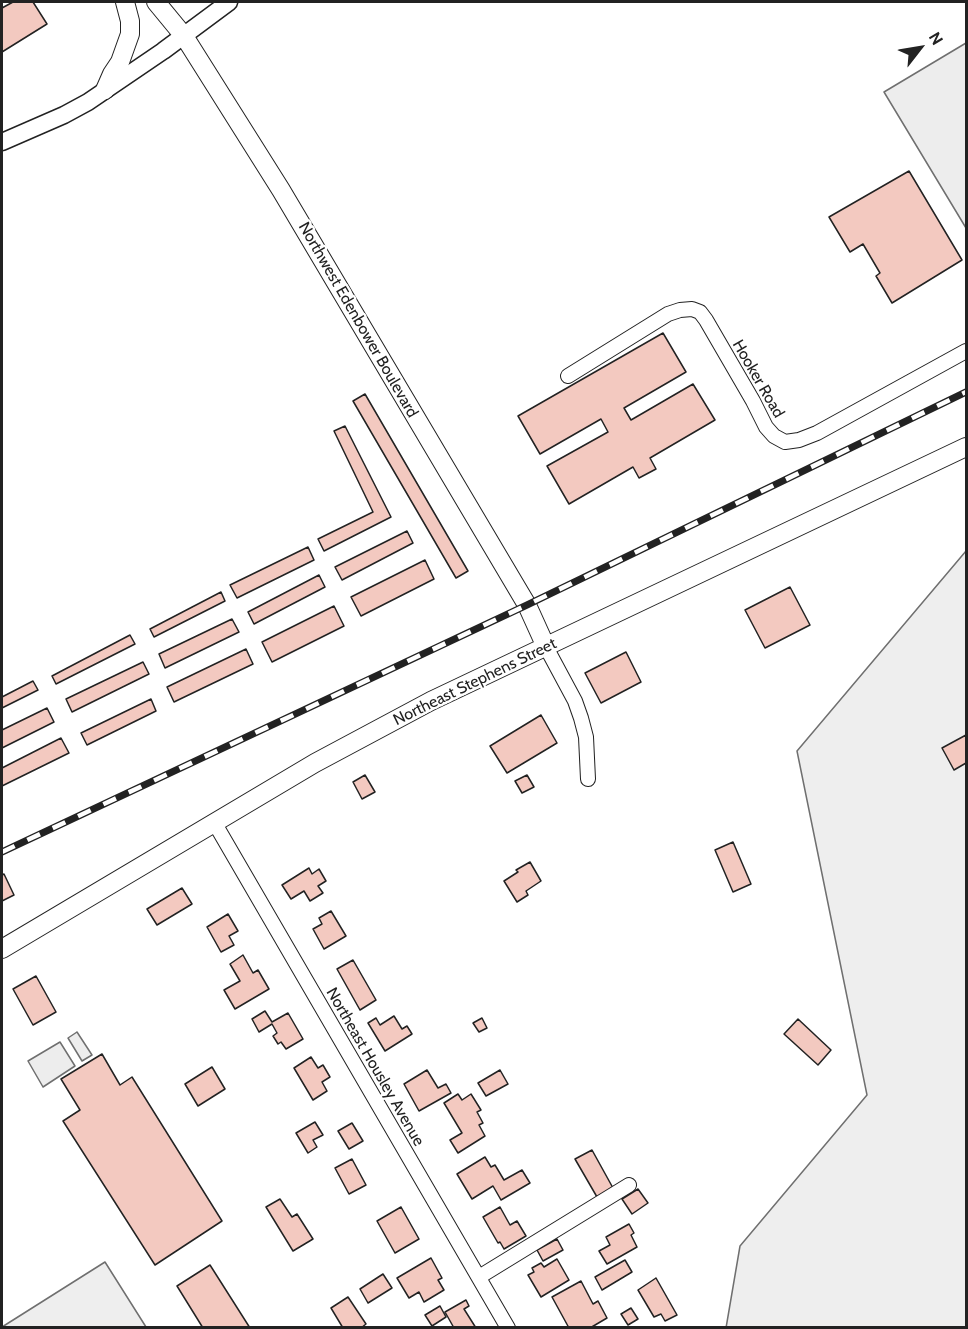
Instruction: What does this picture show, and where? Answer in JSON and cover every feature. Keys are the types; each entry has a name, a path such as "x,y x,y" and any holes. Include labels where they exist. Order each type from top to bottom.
{"main road":[{"path":"105,90 120,62 130,34 130,21 125,2"},
{"name":"Northwest Edenbower Boulevard","path":"156,2 184,36 281,190 527,605 546,647"},
{"name":"Northeast Stephens Street","path":"2,949 315,763 421,707 966,447"}],"street":[{"path":"2,142 88,102 229,2"},
{"name":"Hooker Road","path":"568,376 668,314 692,309 700,312 706,320 766,428 785,442 799,440 817,433 966,351"},
{"path":"546,647 575,701 581,718 586,737 588,779"},
{"name":"Northeast Housley Avenue","path":"214,822 508,1328"},
{"path":"479,1277 629,1185"}],"shaded area":[{"path":"966,43 966,228 884,92"},
{"path":"966,551 966,1327 726,1328 740,1246 867,1095 797,751"},
{"path":"77,1032 92,1055 82,1061 68,1038"},
{"path":"60,1042 75,1066 43,1087 28,1061"},
{"path":"105,1262 146,1327 2,1327"}],"building":[{"path":"13,2 33,2 47,24 2,52 2,8"},
{"path":"909,171 962,260 892,303 876,276 880,273 863,244 850,252 829,217"},
{"path":"663,333 686,372 624,408 631,420 693,384 715,420 650,458 656,469 639,478 633,467 569,504 547,466 608,432 601,419 540,454 518,416"},
{"path":"365,394 468,571 456,578 353,401"},
{"path":"345,426 391,517 324,551 318,539 373,512 334,431"},
{"path":"407,531 413,543 342,580 335,567"},
{"path":"308,547 314,560 237,598 230,585"},
{"path":"425,560 434,579 361,616 351,597"},
{"path":"319,575 325,587 254,624 248,612"},
{"path":"790,587 810,625 765,648 745,610"},
{"path":"221,592 225,601 154,637 150,629"},
{"path":"334,606 344,626 272,662 262,642"},
{"path":"232,619 239,632 165,668 159,654"},
{"path":"130,635 135,644 56,684 52,676"},
{"path":"246,649 253,664 174,702 167,687"},
{"path":"626,652 641,682 601,703 585,673"},
{"path":"143,662 149,674 72,712 66,699"},
{"path":"33,681 38,690 2,708 2,697"},
{"path":"151,699 156,711 87,745 81,733"},
{"path":"47,708 54,722 2,748 2,730"},
{"path":"541,715 557,743 507,773 490,746"},
{"path":"966,735 966,763 954,770 942,748"},
{"path":"61,738 69,753 2,786 2,768"},
{"path":"365,775 375,792 362,799 353,782"},
{"path":"527,775 534,787 522,793 515,781"},
{"path":"733,842 751,884 733,892 715,850"},
{"path":"530,862 541,881 526,891 528,895 517,902 504,881 518,872 516,870"},
{"path":"309,868 312,874 319,869 326,881 318,886 323,893 310,901 304,891 291,899 282,885"},
{"path":"4,874 14,895 2,901 2,875"},
{"path":"182,888 192,904 157,925 147,909"},
{"path":"331,911 346,936 324,949 313,929 322,924 319,918"},
{"path":"228,914 238,931 229,936 234,945 221,952 207,927"},
{"path":"243,955 253,973 258,970 269,989 235,1009 224,990 240,981 230,964"},
{"path":"353,960 376,1000 360,1010 337,969"},
{"path":"36,976 56,1012 33,1025 13,989"},
{"path":"265,1011 272,1022 288,1013 303,1039 286,1049 281,1042 278,1044 273,1036 277,1033 272,1024 259,1032 252,1019"},
{"path":"394,1016 402,1029 407,1026 412,1034 385,1051 368,1023 376,1018 380,1025"},
{"path":"482,1018 487,1028 479,1032 473,1023"},
{"path":"798,1019 831,1050 818,1065 784,1034"},
{"path":"102,1054 120,1085 132,1077 222,1221 155,1265 63,1121 80,1110 61,1079"},
{"path":"311,1057 318,1068 323,1065 330,1077 322,1082 327,1091 313,1100 294,1068"},
{"path":"212,1067 225,1089 198,1106 185,1084"},
{"path":"427,1070 438,1088 446,1084 451,1093 419,1111 404,1084"},
{"path":"500,1070 508,1084 486,1096 478,1083"},
{"path":"458,1094 462,1100 471,1094 481,1110 477,1112 483,1123 479,1125 485,1136 458,1153 450,1140 462,1133 444,1103"},
{"path":"315,1122 323,1135 313,1140 317,1147 308,1153 296,1133"},
{"path":"352,1123 363,1141 349,1149 338,1131"},
{"path":"592,1150 613,1188 597,1197 575,1159"},
{"path":"485,1157 491,1167 495,1165 504,1180 522,1170 530,1183 501,1200 493,1186 472,1199 457,1174"},
{"path":"352,1159 366,1185 349,1194 335,1168"},
{"path":"638,1189 648,1203 632,1214 622,1199"},
{"path":"280,1199 292,1217 297,1214 313,1239 293,1251 266,1207"},
{"path":"401,1207 419,1239 395,1253 377,1221"},
{"path":"500,1207 510,1225 517,1221 526,1236 504,1249 483,1217"},
{"path":"629,1224 637,1247 607,1264 599,1251 610,1245 606,1237"},
{"path":"557,1239 563,1250 543,1261 537,1250"},
{"path":"431,1258 442,1278 438,1280 444,1290 424,1302 419,1292 409,1298 397,1278"},
{"path":"557,1259 569,1280 541,1297 528,1275 534,1272 532,1268 541,1263 544,1267"},
{"path":"625,1260 632,1272 602,1290 595,1277"},
{"path":"210,1265 250,1328 203,1328 177,1286"},
{"path":"383,1274 392,1288 368,1303 360,1289"},
{"path":"656,1278 677,1315 665,1321 661,1314 654,1317 638,1290"},
{"path":"581,1281 593,1304 598,1301 607,1318 590,1328 569,1328 552,1297"},
{"path":"348,1297 366,1324 361,1328 343,1328 331,1308"},
{"path":"466,1300 469,1306 464,1309 476,1328 454,1328 445,1312"},
{"path":"440,1306 446,1317 432,1326 425,1315"},
{"path":"631,1308 638,1319 628,1325 621,1314"}],"railway":[{"path":"2,852 527,605 966,392"}]}
